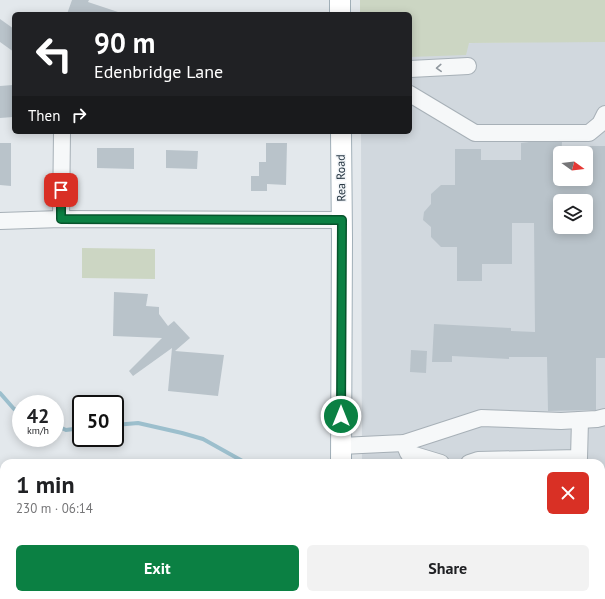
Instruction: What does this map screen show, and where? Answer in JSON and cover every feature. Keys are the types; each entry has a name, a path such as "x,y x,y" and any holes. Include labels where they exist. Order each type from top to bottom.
{"main road":[{"path":"340,0 340,12"},
{"name":"Rea Road","path":"341,134 341,455"}],"street":[{"path":"412,69 468,66"},
{"path":"417,98 475,133 589,133 600,124 605,114"},
{"path":"61,219 62,134"},
{"path":"0,221 61,219 342,220"},
{"path":"341,455 404,443 480,418 580,420 605,417"},
{"path":"528,459 578,458 580,420"},
{"path":"404,443 408,453 428,459"}],"shaded area":[{"path":"605,41 605,459 362,459 361,134 412,134 412,46 473,43"}],"green space":[{"path":"360,0 605,0 605,42 469,43 466,55 412,57 412,12 360,12"},
{"path":"82,248 155,249 155,279 82,278"}],"building":[{"path":"72,0 89,0 88,2 118,12 68,12"},
{"path":"0,19 12,28 12,51 0,42"},
{"path":"12,85 12,117 0,118 0,86"},
{"path":"562,142 562,146 553,146 553,186 593,186 593,146 605,146 605,358 596,358 596,410 548,411 547,357 509,357 509,359 452,356 452,362 432,362 434,324 511,328 511,331 535,332 534,223 512,223 512,264 482,264 482,281 457,281 457,247 441,247 431,237 431,227 423,220 424,212 431,204 431,194 441,185 455,185 455,149 481,149 481,160 521,160 521,143"},
{"path":"0,143 11,143 11,186 0,185"},
{"path":"266,143 287,143 286,185 267,184 267,191 251,191 251,176 259,176 259,162 266,162"},
{"path":"97,148 134,148 134,169 97,168"},
{"path":"166,150 198,151 197,169 166,168"},
{"path":"114,292 148,294 146,306 159,307 159,314 168,326 174,321 190,338 175,351 224,355 218,396 168,391 172,348 133,376 129,371 162,338 113,336"},
{"path":"411,350 427,351 426,373 410,372"}],"waterway":[{"path":"0,393 12,407"},
{"path":"124,424 138,423 203,439 239,459"},
{"path":"64,429 72,429"}],"route":[{"path":"61,190 61,219 342,220 341,416"}]}
